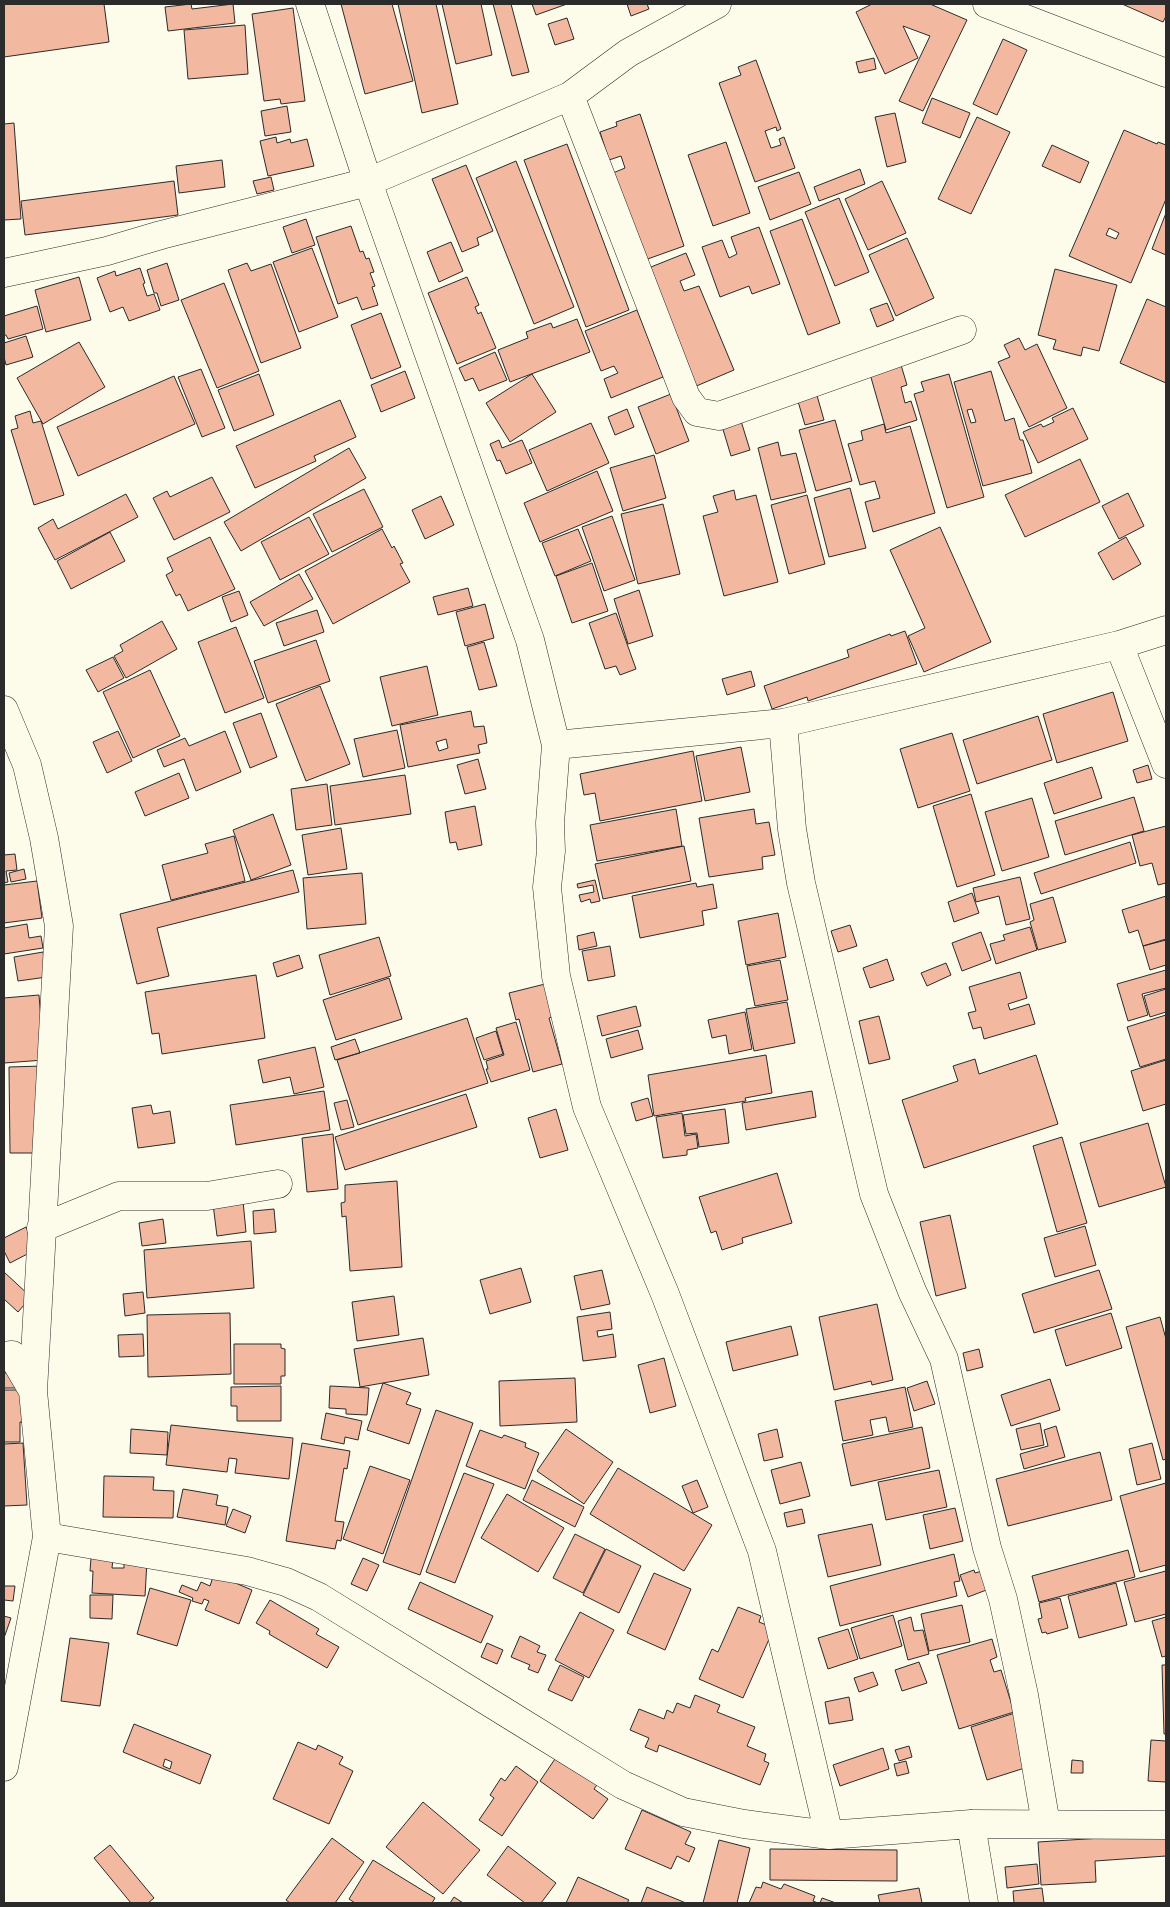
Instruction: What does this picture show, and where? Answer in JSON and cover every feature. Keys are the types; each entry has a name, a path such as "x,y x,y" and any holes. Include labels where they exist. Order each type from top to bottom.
{"street":[{"path":"310,4 368,182 530,640 556,745 550,823 551,851 547,887 556,976 587,1107 665,1294 762,1551 829,1835"},
{"path":"4,273 107,251 368,182 570,96 628,53 717,4"},
{"path":"987,4 1166,72"},
{"path":"570,96 686,397 697,412 719,416 962,330"},
{"path":"556,745 783,723 1119,645 1166,630"},
{"path":"1119,645 1166,764"},
{"path":"4,710 27,765 44,838 59,926 33,1391 47,1537 4,1767"},
{"path":"783,723 792,829 801,883 874,1194 912,1290 944,1359 987,1548 1003,1599 1024,1695 1046,1824"},
{"path":"41,1228 119,1196 207,1196 278,1184"},
{"path":"4,1356 12,1355 33,1391"},
{"path":"47,1537 247,1572 286,1582 319,1597 623,1785 683,1812 744,1824 829,1835 971,1824 1166,1825"},
{"path":"971,1824 984,1903"}],"building":[{"path":"4,4 104,4 109,42 4,57"},
{"path":"191,4 192,9 233,4 235,23 168,31 165,7"},
{"path":"341,4 392,4 413,81 365,94"},
{"path":"398,4 436,4 458,104 422,113"},
{"path":"442,4 481,4 492,55 456,64"},
{"path":"493,4 511,4 529,72 512,76"},
{"path":"532,4 567,4 536,15"},
{"path":"627,4 647,4 649,9 631,16"},
{"path":"872,4 930,4 967,20 923,111 899,101 930,36 903,26 918,58 885,74 856,12"},
{"path":"1122,4 1166,4 1166,16 1163,22"},
{"path":"293,8 305,101 281,104 280,99 264,101 252,14"},
{"path":"567,18 574,39 555,45 548,24"},
{"path":"245,25 248,74 188,79 184,30"},
{"path":"1003,39 1027,50 997,115 973,104"},
{"path":"874,58 876,69 859,73 856,62"},
{"path":"756,60 781,129 777,131 776,127 765,131 771,148 781,145 779,139 784,137 795,168 755,182 719,83 741,75 738,67"},
{"path":"932,98 970,113 960,138 922,123"},
{"path":"287,106 291,132 265,136 261,111"},
{"path":"895,113 906,162 887,167 875,117"},
{"path":"640,114 684,246 642,261 613,173 625,168 621,156 609,160 600,132 617,126 616,122"},
{"path":"977,117 1010,132 971,214 938,199"},
{"path":"14,123 21,219 4,220 4,124"},
{"path":"1124,130 1157,144 1158,142 1166,145 1166,199 1131,283 1069,256","holes":["1109,228 1119,233 1116,239 1106,235"]},
{"path":"276,137 277,143 290,139 291,143 307,139 314,166 268,176 260,141"},
{"path":"726,142 750,213 713,226 688,155"},
{"path":"567,144 629,310 586,327 524,160"},
{"path":"1052,145 1089,162 1080,183 1042,166"},
{"path":"222,160 225,187 179,193 176,166"},
{"path":"516,161 574,307 534,324 476,178"},
{"path":"466,165 493,231 477,238 479,245 462,252 432,179"},
{"path":"860,169 865,184 819,201 814,187"},
{"path":"799,172 811,204 770,220 758,187"},
{"path":"271,177 274,190 257,194 253,181"},
{"path":"174,181 178,215 25,235 21,201"},
{"path":"882,181 906,233 868,250 845,199"},
{"path":"839,198 869,272 835,286 805,212"},
{"path":"1166,213 1166,255 1152,249"},
{"path":"306,219 315,245 292,253 283,227"},
{"path":"802,219 840,323 808,335 770,231"},
{"path":"351,226 360,252 363,251 366,259 369,258 374,272 370,273 375,286 372,287 378,305 362,310 357,297 338,304 316,237"},
{"path":"759,227 780,284 752,294 749,286 720,297 702,247 722,240 729,258 737,254 731,237"},
{"path":"907,238 934,298 896,316 869,255"},
{"path":"451,242 463,271 439,282 427,252"},
{"path":"312,248 338,317 299,332 273,262"},
{"path":"686,253 695,275 680,281 684,291 699,286 734,370 694,387 646,269"},
{"path":"167,263 179,300 161,306 157,293 154,293 147,270"},
{"path":"247,263 251,271 271,264 301,348 261,363 228,270"},
{"path":"140,268 147,296 154,294 160,310 129,321 123,307 110,312 97,278 115,271 116,276"},
{"path":"1055,269 1117,285 1099,351 1083,347 1081,356 1053,349 1056,340 1038,335"},
{"path":"79,277 91,320 46,332 35,290"},
{"path":"467,277 479,305 475,307 478,314 481,312 496,348 457,364 428,293"},
{"path":"224,283 259,371 217,388 181,300"},
{"path":"1147,299 1166,307 1166,383 1120,363"},
{"path":"887,303 894,320 877,327 870,309"},
{"path":"37,306 43,329 8,339 4,335 4,316"},
{"path":"637,310 663,377 611,398 604,379 618,373 614,366 601,371 585,331"},
{"path":"381,313 401,367 371,379 351,325"},
{"path":"577,319 590,352 510,382 498,350 528,338 526,332 551,323 553,328"},
{"path":"26,336 33,357 6,365 4,343"},
{"path":"1019,338 1025,350 1037,344 1067,408 1029,427 998,362 1010,357 1004,345"},
{"path":"79,342 105,387 43,424 17,378"},
{"path":"495,352 507,380 479,391 473,378 465,381 459,368"},
{"path":"901,365 907,385 901,387 905,403 911,401 917,420 886,430 870,374"},
{"path":"201,369 225,428 202,437 178,377"},
{"path":"405,371 415,398 381,412 371,385"},
{"path":"991,371 1005,421 1014,418 1020,440 1023,440 1032,473 983,486 954,382","holes":["972,409 976,422 971,423 967,410"]},
{"path":"259,374 274,415 234,431 218,390"},
{"path":"532,374 556,412 510,442 486,403"},
{"path":"949,374 984,497 947,508 914,394 924,391 921,382"},
{"path":"174,376 195,424 78,476 57,427"},
{"path":"816,392 824,420 805,425 797,398"},
{"path":"671,394 689,441 656,454 638,407"},
{"path":"340,400 356,437 314,456 316,461 255,488 236,446"},
{"path":"1073,408 1088,439 1038,463 1023,432 1041,424 1043,427 1054,422 1052,418"},
{"path":"627,409 634,427 615,435 608,417"},
{"path":"30,411 33,423 41,421 64,495 34,505 11,430 18,428 15,416"},
{"path":"835,420 852,481 816,491 799,430"},
{"path":"741,421 750,450 731,456 722,426"},
{"path":"591,423 609,463 547,491 529,450"},
{"path":"884,424 886,433 910,426 935,513 873,532 865,502 880,498 875,481 860,485 848,444 863,440 861,431"},
{"path":"499,440 502,448 522,440 532,463 506,474 500,460 497,461 490,444"},
{"path":"778,442 781,456 796,453 806,492 771,500 758,448"},
{"path":"349,448 366,478 241,551 224,522"},
{"path":"654,455 666,498 623,511 610,468"},
{"path":"1080,459 1100,502 1025,537 1005,495"},
{"path":"597,471 613,511 540,542 524,503"},
{"path":"212,477 230,512 174,540 153,498 167,491 170,497"},
{"path":"850,488 866,548 829,557 814,498"},
{"path":"364,489 383,527 332,552 313,514"},
{"path":"734,490 736,500 756,495 778,582 724,596 703,516 718,512 713,496"},
{"path":"1128,493 1144,526 1119,539 1102,506"},
{"path":"126,494 138,517 55,560 38,528 53,519 58,529"},
{"path":"807,495 825,564 789,574 771,505"},
{"path":"441,496 454,525 425,539 412,510"},
{"path":"663,504 680,574 638,584 621,514"},
{"path":"612,516 635,580 604,591 582,527"},
{"path":"309,517 329,554 280,580 261,542"},
{"path":"940,527 991,642 924,672 908,636 925,628 890,550"},
{"path":"382,529 403,563 400,564 410,582 333,624 305,571"},
{"path":"578,529 591,561 555,576 542,543"},
{"path":"110,532 125,561 71,589 57,561"},
{"path":"210,537 235,589 188,611 180,594 176,596 166,575 173,571 167,558"},
{"path":"1126,537 1141,564 1113,580 1098,553"},
{"path":"592,563 608,611 572,623 556,576"},
{"path":"299,574 313,599 264,626 250,602"},
{"path":"468,588 473,606 438,615 433,597"},
{"path":"639,590 653,636 628,644 614,599"},
{"path":"239,591 248,615 231,622 222,597"},
{"path":"485,604 494,638 465,646 456,612"},
{"path":"317,610 324,632 284,646 276,623"},
{"path":"616,613 636,669 620,675 616,666 605,669 589,623"},
{"path":"162,621 177,649 126,678 114,656 123,651 120,645"},
{"path":"236,627 264,698 225,713 198,642"},
{"path":"905,631 917,664 808,701 807,697 772,709 764,686 849,657 847,650 890,634 891,636"},
{"path":"316,640 330,681 268,703 254,661"},
{"path":"484,642 497,686 479,690 467,647"},
{"path":"113,657 124,678 98,692 86,670"},
{"path":"427,666 438,715 392,726 380,677"},
{"path":"150,670 180,736 133,758 103,692"},
{"path":"751,671 755,686 727,695 722,679"},
{"path":"320,686 350,764 306,781 276,704"},
{"path":"1113,692 1128,741 1057,763 1043,714"},
{"path":"471,711 474,727 484,726 487,743 478,745 480,753 408,767 400,725","holes":["446,739 448,748 439,751 436,742"]},
{"path":"261,713 277,757 250,768 233,723"},
{"path":"1038,716 1052,760 977,784 963,740"},
{"path":"397,730 405,768 363,777 354,739"},
{"path":"118,731 132,761 107,773 93,742"},
{"path":"225,731 241,772 196,791 184,759 164,767 157,750 185,738 189,746"},
{"path":"952,733 970,791 918,808 900,749"},
{"path":"741,747 750,792 705,801 696,756"},
{"path":"693,751 702,801 600,821 595,793 584,795 580,774"},
{"path":"478,759 486,789 465,794 457,765"},
{"path":"1148,765 1152,779 1137,783 1133,770"},
{"path":"1092,767 1102,798 1054,814 1044,783"},
{"path":"179,773 189,798 145,816 135,792"},
{"path":"405,775 411,814 335,825 330,786"},
{"path":"327,784 332,825 296,830 291,789"},
{"path":"971,794 995,875 957,887 933,806"},
{"path":"1134,797 1144,831 1065,855 1055,821"},
{"path":"1032,798 1049,857 1002,871 985,812"},
{"path":"475,806 482,845 458,850 456,842 450,843 445,812"},
{"path":"676,809 682,846 597,861 590,825"},
{"path":"754,809 756,824 769,822 775,855 762,857 763,869 709,877 699,818"},
{"path":"273,814 291,865 251,880 233,830"},
{"path":"1166,826 1166,883 1158,885 1152,863 1140,866 1132,835"},
{"path":"341,828 347,869 308,875 302,835"},
{"path":"234,836 245,881 171,900 162,865 208,853 205,844"},
{"path":"1130,842 1136,863 1041,894 1034,873"},
{"path":"684,846 691,881 603,899 595,864"},
{"path":"15,854 17,870 6,871 8,882 4,883 4,855"},
{"path":"24,869 26,879 11,882 9,873"},
{"path":"293,870 299,892 157,928 169,976 137,984 120,914"},
{"path":"362,873 366,924 307,929 303,878"},
{"path":"1020,877 1030,919 1006,925 999,896 976,902 973,888"},
{"path":"595,880 600,901 591,903 590,899 581,902 579,895 594,892 593,885 578,888 577,884"},
{"path":"37,881 42,918 4,923 4,885"},
{"path":"696,883 697,887 713,884 717,908 702,911 704,925 640,938 632,896"},
{"path":"972,893 979,913 954,922 948,902"},
{"path":"1166,896 1166,939 1143,946 1138,930 1129,933 1122,910"},
{"path":"1053,897 1066,942 1038,950 1030,922 1034,920 1030,904"},
{"path":"778,913 786,957 746,965 738,921"},
{"path":"27,924 29,938 41,936 43,948 4,954 4,928"},
{"path":"850,925 857,946 838,952 831,931"},
{"path":"1030,927 1037,950 996,964 990,944 1005,940 1003,935"},
{"path":"594,932 597,946 579,950 577,936"},
{"path":"981,932 991,960 962,971 952,943"},
{"path":"379,937 391,976 330,995 319,955"},
{"path":"1166,940 1166,965 1150,970 1143,946"},
{"path":"610,946 615,976 588,981 582,951"},
{"path":"43,952 47,977 18,981 14,957"},
{"path":"299,955 303,968 277,977 273,963"},
{"path":"887,959 894,980 870,988 863,968"},
{"path":"780,960 788,1000 755,1006 747,966"},
{"path":"946,963 951,975 927,986 921,973"},
{"path":"1166,970 1166,988 1142,994 1148,1015 1128,1021 1117,984"},
{"path":"1020,972 1027,998 1008,1004 1010,1010 1029,1004 1035,1024 984,1039 981,1027 973,1029 968,1013 976,1011 969,987"},
{"path":"256,975 265,1038 162,1054 159,1033 152,1034 145,992"},
{"path":"389,978 402,1019 336,1040 323,1000"},
{"path":"545,984 554,1016 549,1018 562,1064 533,1072 519,1019 516,1020 509,993"},
{"path":"1166,989 1166,1012 1150,1017 1144,996"},
{"path":"39,995 44,1060 4,1063 4,998"},
{"path":"787,1002 795,1043 754,1051 746,1009"},
{"path":"636,1006 641,1026 602,1036 597,1016"},
{"path":"745,1012 752,1049 729,1054 726,1035 712,1038 708,1020"},
{"path":"1166,1015 1166,1059 1140,1067 1127,1027"},
{"path":"879,1016 890,1059 869,1064 859,1021"},
{"path":"467,1018 488,1083 358,1125 337,1060"},
{"path":"516,1022 530,1070 491,1082 486,1069 488,1069 486,1061 504,1055 496,1028"},
{"path":"638,1030 643,1049 611,1058 606,1039"},
{"path":"496,1031 503,1054 484,1060 476,1038"},
{"path":"355,1039 360,1053 335,1060 331,1047"},
{"path":"315,1047 324,1087 294,1094 290,1077 263,1083 258,1060"},
{"path":"766,1055 772,1093 745,1098 746,1101 654,1116 648,1075"},
{"path":"1036,1055 1058,1124 924,1168 902,1100 958,1081 953,1066 975,1059 979,1074"},
{"path":"1166,1060 1166,1104 1143,1111 1131,1071"},
{"path":"43,1066 44,1153 10,1153 9,1067"},
{"path":"324,1091 330,1130 236,1145 230,1105"},
{"path":"812,1091 816,1117 746,1130 742,1103"},
{"path":"466,1094 477,1127 345,1170 335,1137"},
{"path":"648,1098 653,1116 636,1121 631,1103"},
{"path":"347,1100 354,1127 341,1130 334,1103"},
{"path":"151,1105 153,1114 170,1111 175,1143 138,1148 132,1108"},
{"path":"556,1109 568,1150 540,1158 528,1118"},
{"path":"725,1109 729,1143 699,1147 697,1133 686,1134 683,1115"},
{"path":"682,1113 685,1136 696,1134 698,1148 687,1150 687,1155 663,1158 656,1117"},
{"path":"1148,1123 1166,1187 1099,1207 1080,1143"},
{"path":"333,1134 338,1189 307,1192 302,1138"},
{"path":"1062,1137 1087,1223 1057,1232 1033,1146"},
{"path":"777,1173 792,1223 742,1238 743,1243 722,1250 716,1231 711,1233 699,1197"},
{"path":"397,1181 402,1267 350,1271 346,1216 342,1217 341,1203 345,1202 345,1185"},
{"path":"243,1201 246,1232 217,1236 213,1204"},
{"path":"274,1209 276,1232 254,1234 253,1211"},
{"path":"950,1215 966,1288 936,1296 920,1222"},
{"path":"163,1219 166,1243 142,1246 139,1223"},
{"path":"1085,1226 1096,1265 1055,1277 1044,1238"},
{"path":"26,1227 37,1249 10,1263 4,1251 4,1238"},
{"path":"251,1241 254,1288 147,1298 144,1250"},
{"path":"521,1268 531,1302 490,1314 480,1280"},
{"path":"602,1270 610,1304 581,1310 574,1276"},
{"path":"1099,1270 1112,1309 1034,1333 1022,1294"},
{"path":"4,1272 31,1297 18,1312 4,1299"},
{"path":"143,1292 145,1313 125,1316 123,1294"},
{"path":"394,1296 399,1335 357,1341 352,1302"},
{"path":"877,1304 893,1380 872,1385 871,1381 834,1390 819,1317"},
{"path":"610,1312 612,1329 597,1331 598,1337 613,1334 616,1357 583,1361 577,1317"},
{"path":"230,1313 231,1374 148,1377 147,1315"},
{"path":"1111,1313 1122,1348 1066,1366 1055,1330"},
{"path":"1160,1317 1166,1339 1166,1459 1163,1460 1126,1327"},
{"path":"791,1326 798,1355 733,1371 726,1342"},
{"path":"143,1334 144,1356 119,1357 118,1335"},
{"path":"423,1338 429,1375 360,1387 354,1349"},
{"path":"234,1344 281,1344 281,1348 285,1349 285,1376 281,1376 281,1384 234,1384"},
{"path":"979,1349 983,1367 967,1371 963,1353"},
{"path":"664,1358 676,1406 650,1413 638,1365"},
{"path":"4,1373 10,1373 17,1388 4,1388"},
{"path":"575,1378 577,1422 500,1426 499,1381"},
{"path":"1050,1379 1060,1410 1011,1426 1001,1395"},
{"path":"927,1381 935,1404 914,1411 907,1388"},
{"path":"383,1383 411,1393 406,1404 421,1409 409,1444 367,1430"},
{"path":"281,1386 281,1421 237,1421 237,1406 231,1406 231,1387"},
{"path":"330,1386 369,1388 367,1415 346,1414 346,1409 329,1408"},
{"path":"905,1387 913,1427 889,1432 886,1417 870,1420 873,1435 843,1441 835,1401"},
{"path":"4,1390 28,1390 28,1423 20,1422 20,1442 4,1442"},
{"path":"436,1410 473,1423 420,1575 383,1562"},
{"path":"326,1413 362,1421 358,1440 345,1437 344,1444 321,1439"},
{"path":"1040,1423 1044,1445 1021,1450 1016,1429"},
{"path":"171,1425 293,1438 289,1479 235,1473 237,1459 229,1458 227,1472 166,1465"},
{"path":"1056,1426 1065,1457 1024,1469 1020,1454 1048,1446 1044,1430"},
{"path":"922,1427 930,1468 851,1486 842,1444"},
{"path":"131,1429 168,1432 167,1455 130,1453"},
{"path":"566,1429 613,1462 584,1504 537,1471"},
{"path":"777,1429 783,1457 764,1461 758,1434"},
{"path":"480,1430 502,1438 504,1435 526,1443 525,1447 539,1453 525,1489 466,1466"},
{"path":"23,1443 27,1505 4,1506 4,1444"},
{"path":"302,1443 350,1451 347,1469 344,1468 335,1521 344,1522 341,1541 337,1540 335,1549 286,1541"},
{"path":"1152,1443 1161,1479 1137,1485 1129,1449"},
{"path":"1100,1452 1112,1500 1008,1526 996,1479"},
{"path":"801,1462 810,1496 780,1504 771,1470"},
{"path":"370,1466 410,1480 383,1554 343,1539"},
{"path":"618,1468 712,1525 684,1571 590,1514"},
{"path":"939,1470 947,1507 886,1520 878,1482"},
{"path":"464,1473 494,1484 455,1583 426,1572"},
{"path":"104,1476 154,1477 153,1490 174,1491 173,1518 103,1517"},
{"path":"532,1480 584,1507 575,1527 523,1500"},
{"path":"697,1480 708,1507 693,1513 682,1486"},
{"path":"1166,1483 1166,1565 1140,1572 1120,1496"},
{"path":"183,1489 218,1495 216,1505 228,1507 225,1525 177,1517"},
{"path":"507,1494 564,1528 538,1572 481,1538"},
{"path":"955,1508 963,1541 930,1549 923,1515"},
{"path":"233,1509 251,1516 245,1533 226,1526"},
{"path":"802,1509 805,1523 787,1527 784,1513"},
{"path":"872,1524 881,1565 828,1577 818,1535"},
{"path":"575,1534 605,1549 583,1593 553,1578"},
{"path":"606,1549 641,1566 619,1613 583,1595"},
{"path":"1128,1550 1135,1577 1039,1602 1032,1576"},
{"path":"954,1554 960,1581 954,1582 957,1596 840,1626 830,1586"},
{"path":"91,1558 113,1559 112,1568 124,1568 124,1559 147,1561 145,1596 92,1593 93,1571 90,1571"},
{"path":"363,1558 379,1565 367,1591 351,1584"},
{"path":"974,1570 975,1573 982,1571 989,1589 968,1597 960,1575"},
{"path":"1166,1571 1166,1614 1135,1622 1124,1582"},
{"path":"654,1573 691,1589 665,1650 627,1633"},
{"path":"214,1574 252,1590 239,1624 205,1610 209,1601 204,1599 202,1604 192,1601 193,1598 179,1592 182,1585 197,1591 201,1582 210,1586"},
{"path":"420,1582 493,1616 481,1643 408,1609"},
{"path":"1116,1583 1127,1625 1079,1638 1068,1596"},
{"path":"4,1586 15,1586 13,1601 4,1600"},
{"path":"150,1588 191,1600 177,1646 137,1634"},
{"path":"90,1595 113,1595 112,1619 90,1618"},
{"path":"1060,1598 1068,1628 1047,1634 1046,1632 1042,1633 1038,1619 1042,1618 1039,1603"},
{"path":"270,1600 319,1629 316,1634 339,1647 327,1668 269,1634 270,1631 256,1623"},
{"path":"962,1605 970,1642 929,1651 921,1614"},
{"path":"738,1607 761,1616 759,1622 774,1628 743,1698 699,1679 712,1649 718,1652"},
{"path":"580,1612 614,1630 589,1678 555,1660"},
{"path":"893,1615 902,1646 860,1659 851,1628"},
{"path":"4,1616 11,1618 4,1638"},
{"path":"911,1617 914,1631 923,1630 929,1654 908,1660 898,1621"},
{"path":"1166,1617 1166,1656 1162,1657 1152,1621"},
{"path":"848,1629 858,1659 828,1669 818,1638"},
{"path":"520,1636 540,1646 537,1652 546,1655 538,1673 528,1669 530,1665 511,1657"},
{"path":"70,1638 109,1643 100,1706 61,1701"},
{"path":"992,1639 997,1657 990,1660 994,1672 1001,1670 1014,1712 959,1729 937,1655"},
{"path":"487,1643 503,1650 497,1664 481,1657"},
{"path":"919,1662 927,1683 902,1691 895,1670"},
{"path":"560,1665 584,1677 572,1701 548,1690"},
{"path":"1162,1665 1166,1665 1166,1734 1164,1734"},
{"path":"873,1672 878,1685 859,1692 854,1678"},
{"path":"695,1695 720,1705 717,1712 755,1727 747,1746 766,1754 764,1761 769,1763 760,1785 659,1745 657,1752 645,1747 649,1738 630,1730 639,1709 664,1719 667,1710 673,1713 677,1703 690,1708"},
{"path":"849,1697 853,1720 829,1724 825,1702"},
{"path":"1015,1713 1031,1766 987,1780 971,1727"},
{"path":"134,1724 211,1755 200,1784 123,1752","holes":["165,1759 172,1762 170,1769 163,1766"]},
{"path":"1151,1740 1166,1741 1166,1782 1148,1781"},
{"path":"298,1742 316,1750 318,1745 343,1757 339,1764 353,1771 329,1824 273,1799"},
{"path":"909,1746 912,1757 899,1761 895,1750"},
{"path":"883,1748 889,1769 840,1786 833,1765"},
{"path":"559,1753 599,1782 594,1789 608,1799 593,1819 540,1781"},
{"path":"1072,1760 1083,1761 1083,1773 1071,1773"},
{"path":"906,1761 909,1773 897,1776 894,1764"},
{"path":"516,1766 538,1782 502,1836 479,1820 494,1798 490,1795 501,1778 505,1781"},
{"path":"423,1802 480,1850 443,1894 386,1847"},
{"path":"642,1810 691,1832 685,1844 695,1848 689,1862 677,1856 671,1869 625,1849"},
{"path":"1166,1834 1166,1856 1095,1861 1096,1882 1041,1885 1038,1842"},
{"path":"332,1838 364,1862 335,1903 290,1903 286,1900"},
{"path":"719,1840 750,1848 737,1903 703,1903"},
{"path":"110,1845 154,1898 148,1903 131,1903 94,1858"},
{"path":"508,1846 556,1883 541,1903 525,1903 487,1875"},
{"path":"770,1849 897,1850 897,1881 770,1880"},
{"path":"373,1860 435,1898 432,1903 355,1903 349,1899"},
{"path":"1037,1864 1039,1884 1007,1888 1005,1867"},
{"path":"578,1877 629,1900 627,1903 566,1903"},
{"path":"763,1882 781,1889 784,1884 815,1896 813,1901 818,1903 749,1903 756,1887 761,1888"},
{"path":"647,1887 686,1903 641,1903"},
{"path":"919,1888 922,1903 880,1903 878,1895"},
{"path":"1042,1888 1044,1903 1014,1903 1013,1891"},
{"path":"454,1897 463,1903 450,1903"},
{"path":"822,1898 836,1903 820,1903"}]}
